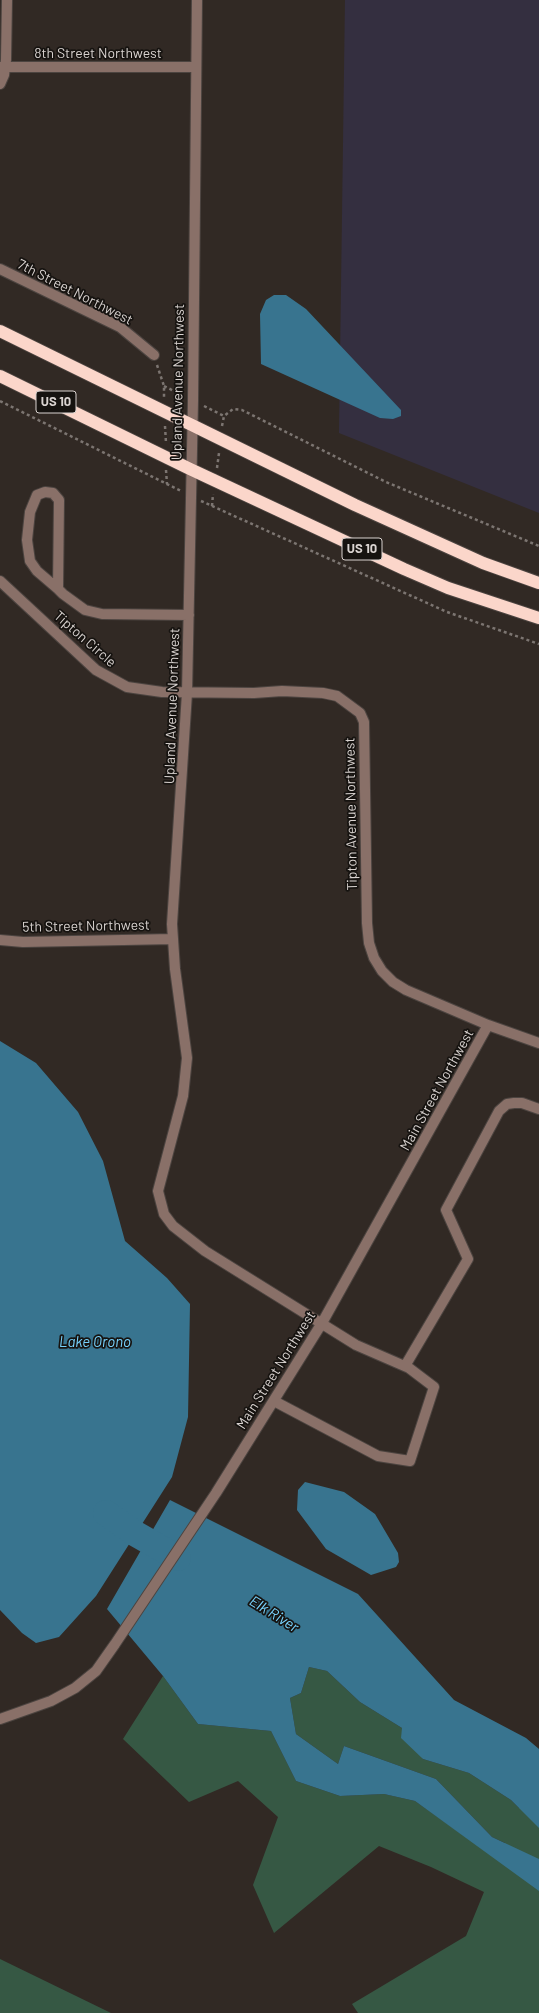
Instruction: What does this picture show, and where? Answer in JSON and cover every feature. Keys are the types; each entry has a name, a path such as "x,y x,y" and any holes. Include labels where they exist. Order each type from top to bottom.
{"highway":[{"name":"US 10","path":"0,331 165,412 450,548 539,583"},
{"name":"US 10","path":"0,376 190,469 215,479 404,569 448,588 539,618"}],"street":[{"path":"0,84 7,0"},
{"name":"Upland Avenue Northwest","path":"197,0 188,693 182,790 172,901 173,939 188,1058 184,1096 158,1191 164,1214 173,1226 205,1251 356,1345 405,1366 434,1388 410,1461 378,1456 274,1401"},
{"name":"8th Street Northwest","path":"2,67 196,67"},
{"name":"7th Street Northwest","path":"0,269 120,327 154,355"},
{"path":"58,589 59,500 53,493 45,492 37,495 30,512 27,540 30,561 37,571 58,589 85,610 102,614 189,615"},
{"name":"Tipton Circle","path":"0,581 96,670 110,680 127,687 144,691 188,693"},
{"name":"Tipton Avenue Northwest","path":"188,693 282,691 323,693 337,696 360,713 364,722 367,923 369,943 374,958 387,976 406,990 488,1025"},
{"name":"5th Street Northwest","path":"0,940 23,942 173,939"},
{"name":"Main Street Northwest","path":"0,1719 51,1701 75,1688 96,1671 115,1644 216,1493 322,1323 488,1025 539,1043"},
{"path":"405,1366 468,1259 446,1210 498,1112 506,1104 514,1103 522,1103 539,1109"}],"path":[{"path":"0,401 167,484 164,386 154,355"},
{"path":"539,546 386,482 242,410 232,409 224,416 212,506 447,612 539,644"}],"shaded area":[{"path":"345,0 539,0 539,513 339,433"}],"green space":[{"path":"309,1667 327,1671 360,1702 402,1728 423,1759 469,1773 511,1800 519,1808 539,1784 539,2013 358,2013 352,2004 466,1936 484,1892 431,1867 379,1846 274,1933 253,1885 278,1817 238,1781 189,1802 123,1739 163,1676 198,1724 271,1731 296,1781 340,1796 384,1794 415,1801 498,1860 505,1843 492,1837 436,1779 344,1746 338,1764 296,1734 290,1698 301,1693"},
{"path":"0,1959 111,2013 0,2013"}],"water":[{"path":"274,295 286,295 306,309 401,410 401,416 393,419 380,418 261,364 260,314 266,300"},
{"name":"Lake Orono","path":"0,1041 36,1063 78,1112 103,1161 125,1241 167,1278 190,1304 188,1417 172,1477 96,1596 59,1637 36,1643 22,1633 0,1610"},
{"path":"305,1482 344,1492 375,1514 398,1553 399,1562 396,1567 371,1575 326,1549 297,1510 298,1490"},
{"path":"170,1500 358,1594 454,1700 526,1738 539,1749 539,1828 511,1800 469,1773 423,1759 401,1738 402,1728 360,1702 327,1671 309,1667 301,1693 290,1698 296,1734 338,1764 344,1746 436,1779 492,1837 539,1859 539,1891 415,1801 384,1794 340,1796 296,1781 271,1731 198,1724 163,1676 107,1609"}],"waterway":[{"name":"Elk River","path":"106,1513 136,1534 178,1558"}]}
